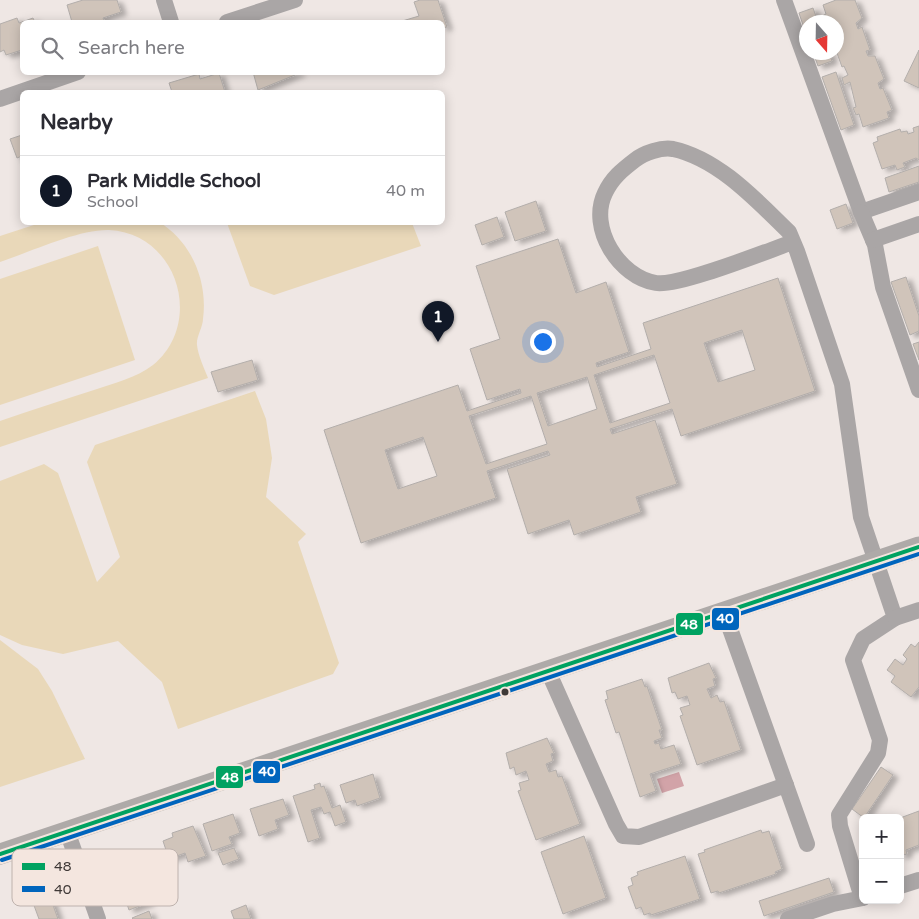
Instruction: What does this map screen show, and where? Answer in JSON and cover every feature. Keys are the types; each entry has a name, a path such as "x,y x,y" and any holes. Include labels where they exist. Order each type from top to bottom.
{"main road":[{"path":"15,849 919,547"},
{"path":"0,854 12,850"}],"street":[{"path":"164,0 170,20"},
{"path":"233,20 294,0"},
{"path":"784,0 861,212 873,240 883,287 919,390"},
{"path":"26,90 69,75"},
{"path":"0,99 20,92"},
{"path":"793,242 685,279 656,283 629,271 612,252 600,224 604,195 616,174 645,153 672,149 699,158 740,184 789,232 793,242 842,384 861,517 895,618"},
{"path":"861,212 919,192"},
{"path":"873,240 919,224"},
{"path":"859,887 839,815 878,753 880,740 853,660 863,639 895,618 919,610"},
{"path":"724,612 807,844"},
{"path":"548,671 623,836 639,837 786,785"},
{"path":"67,831 73,849"},
{"path":"904,885 919,880"},
{"path":"788,919 825,913 859,899"},
{"path":"93,906 98,919"}],"shaded area":[{"path":"34,225 164,225 171,230 189,252 200,277 204,305 203,322 197,345 208,378 0,447 0,421 125,380 153,365 169,347 178,326 180,304 176,283 167,263 152,246 133,235 109,230 84,233 0,262 0,236"},
{"path":"228,225 413,225 421,246 274,295 250,286"},
{"path":"98,246 135,360 0,405 0,279"},
{"path":"255,391 266,419 272,458 266,497 306,534 298,542 339,663 333,674 178,729 162,682 118,641 63,654 22,645 0,635 0,481 44,464 58,473 97,582 120,557 87,462 95,445"},
{"path":"0,640 38,669 52,691 85,759 0,787"},
{"path":"679,772 684,786 662,793 657,779"}],"building":[{"path":"83,0 117,0 121,12 103,18 104,20 71,20 67,5"},
{"path":"438,0 445,20 406,20 419,16 414,2"},
{"path":"836,0 855,0 862,18 856,23 858,29 862,27 870,50 866,51 868,56 875,56 884,79 878,83 880,89 883,88 892,110 887,112 889,118 863,127 859,114 856,115 853,108 856,107 850,82 844,85 842,78 848,75 840,60 844,60 844,15 824,15 826,14 823,5"},
{"path":"813,8 816,15 800,15 799,13"},
{"path":"17,18 20,23 20,51 6,55 4,50 0,52 0,24"},
{"path":"919,50 919,88 904,81"},
{"path":"816,60 832,60 832,61 818,66"},
{"path":"836,72 854,125 841,130 822,77"},
{"path":"196,75 199,75 200,79 220,75 224,90 171,90 169,83"},
{"path":"254,75 295,75 258,90"},
{"path":"919,126 919,160 916,158 903,163 905,167 897,170 895,165 882,169 873,143 878,141 877,137 900,129 901,132 907,131 908,134 914,132 913,128"},
{"path":"20,136 20,157 17,158 10,139"},
{"path":"919,166 919,182 889,192 885,178"},
{"path":"536,201 546,231 515,241 505,212"},
{"path":"846,204 853,223 837,229 830,210"},
{"path":"497,217 504,237 482,245 475,225"},
{"path":"558,239 576,293 606,282 629,352 596,363 597,367 651,349 643,323 778,278 815,391 681,436 672,409 610,429 612,434 655,420 677,484 636,497 641,512 574,535 569,520 528,534 507,469 550,455 548,451 487,471 496,498 361,543 324,430 458,385 467,411 521,393 520,389 487,400 470,349 500,339 476,266","holes":["742,330 755,370 718,382 704,343","654,355 670,403 610,423 594,375","587,377 597,409 548,426 537,393","531,396 547,444 486,464 469,416","423,437 437,476 398,489 385,450"]},
{"path":"906,277 919,316 919,331 910,335 891,282"},
{"path":"919,342 919,360 913,344"},
{"path":"252,360 258,380 218,392 211,372"},
{"path":"919,642 919,687 911,697 891,682 895,676 887,670 895,659 903,665 907,659 903,655 911,644 915,647"},
{"path":"709,663 716,678 713,679 715,686 707,689 711,698 717,695 720,702 724,701 741,750 697,765 680,716 683,715 680,708 690,705 687,696 678,699 675,692 672,693 668,678"},
{"path":"642,679 645,687 647,686 662,730 659,730 662,738 654,741 655,744 659,743 661,749 674,745 681,764 650,774 656,791 640,797 619,732 616,733 605,700 608,699 606,691"},
{"path":"547,738 554,753 551,754 553,761 546,764 549,772 556,770 558,777 562,776 580,824 536,840 518,791 521,790 519,783 529,780 526,771 516,775 514,767 510,769 506,753"},
{"path":"881,767 893,775 867,814 859,814 852,809"},
{"path":"373,774 380,798 357,806 355,800 346,803 340,785"},
{"path":"320,783 321,787 324,786 332,808 340,805 346,822 335,826 330,812 324,814 321,807 311,810 320,838 308,842 293,796 315,789 314,785"},
{"path":"283,799 289,815 275,820 278,829 259,836 250,809"},
{"path":"919,811 919,845 906,850 907,854 904,855 904,817"},
{"path":"233,814 240,833 229,837 232,844 212,851 203,824"},
{"path":"193,826 206,856 188,862 185,853 178,856 178,849 166,849 163,841 173,837 172,833"},
{"path":"761,830 762,833 769,831 782,869 775,872 776,874 719,893 718,891 711,893 698,854 705,852 704,850"},
{"path":"584,836 606,898 563,914 541,852"},
{"path":"234,848 239,859 223,865 218,853"},
{"path":"685,856 700,899 651,915 650,913 644,915 641,907 636,909 628,887 633,885 631,878 638,875 637,872"},
{"path":"829,878 834,892 764,916 759,901"},
{"path":"246,905 251,919 234,919 231,911"},
{"path":"34,906 53,906 58,919 39,919"},
{"path":"128,906 140,906 129,910"},
{"path":"149,911 152,919 132,918"}],"transit line":[{"name":"48","path":"15,849 919,547"},
{"name":"40","path":"35,849 919,554"},
{"name":"48","path":"0,854 12,850"},
{"name":"40","path":"2,860 12,857"}],"place":[{"name":"Park Middle School","path":"438,342"}]}
